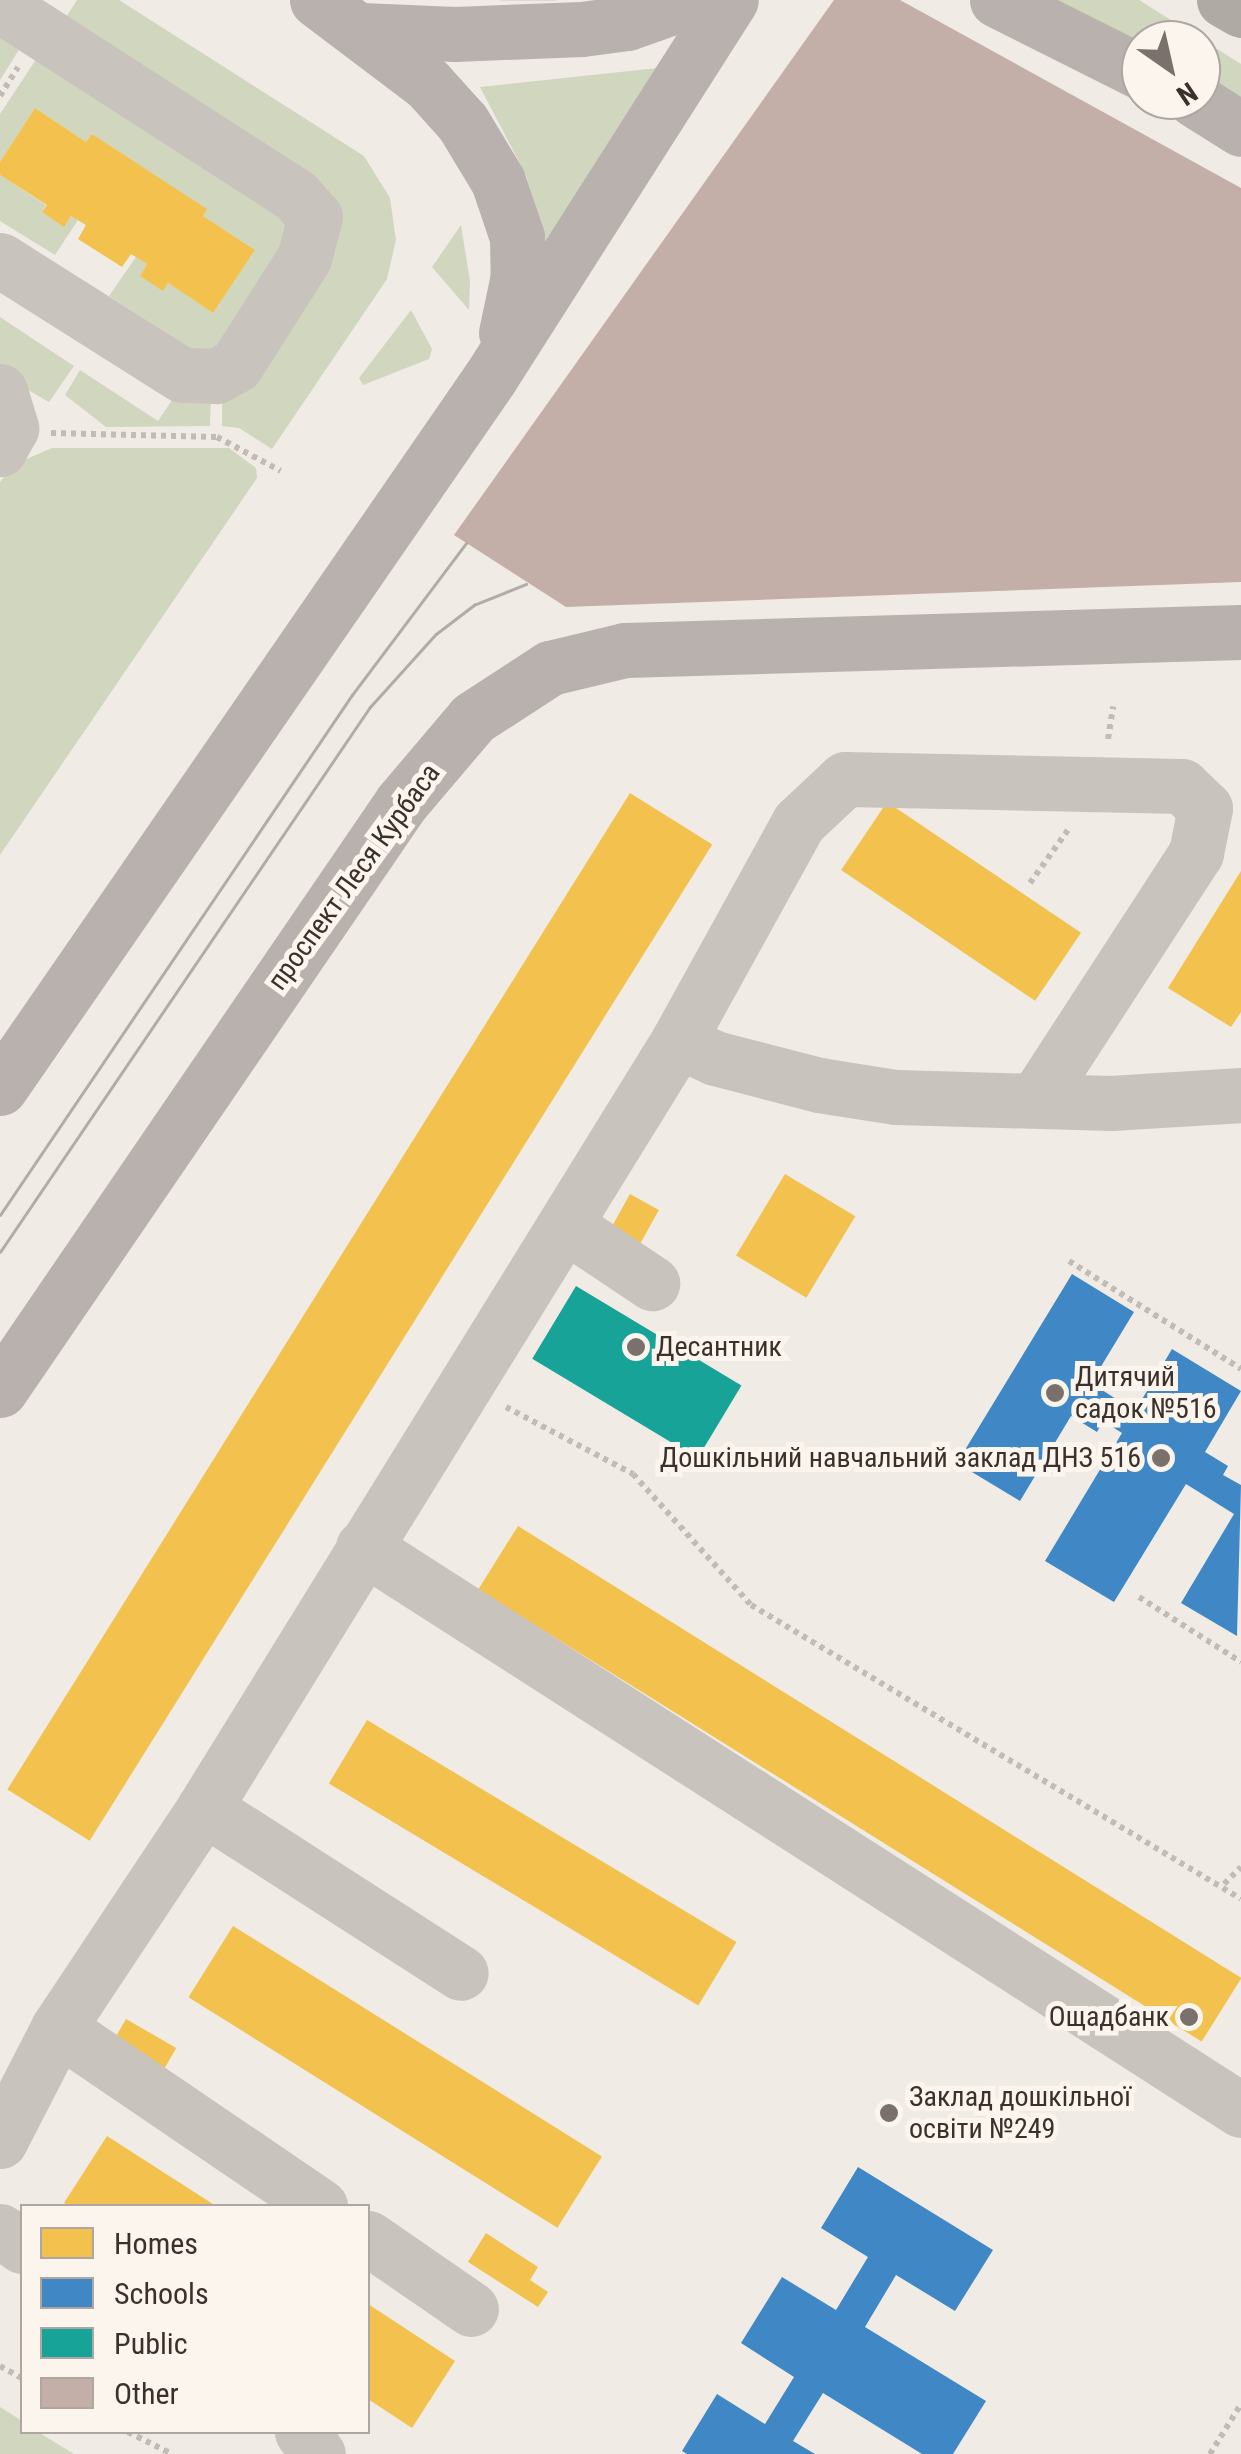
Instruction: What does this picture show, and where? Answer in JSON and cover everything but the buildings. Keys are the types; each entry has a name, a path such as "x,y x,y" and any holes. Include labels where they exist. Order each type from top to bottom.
{"highway":[{"path":"1224,0 1241,10"}],"main road":[{"path":"317,0 380,44 463,123 498,181 517,237 512,314 480,391"},
{"path":"997,0 1121,62"},
{"path":"380,44 482,70 598,66 648,57 710,12"},
{"path":"380,44 518,17 627,24 710,12"},
{"path":"0,1088 244,728 480,391 710,12"},
{"name":"проспект Леся Курбаса","path":"0,1390 402,803 473,718 550,668 625,650 1241,632"}],"lane":[{"path":"0,5 296,196 314,218 304,258 236,365 216,376 182,375 0,260"},
{"path":"0,2141 58,2028 204,1808 678,1042 799,822 845,779 1182,786 1205,808 1196,853 1036,1099"},
{"path":"678,1042 715,1058 819,1085 896,1097 1110,1104 1241,1095"},
{"path":"565,1225 652,1283"},
{"path":"363,1547 1241,2110"},
{"path":"204,1808 461,1973"},
{"path":"58,2028 317,2204"},
{"path":"370,2239 471,2308"}],"path":[{"path":"4,423 216,437 280,471"},
{"path":"1069,1261 1241,1369"},
{"path":"465,1385 633,1474 751,1604 1224,1884 1241,1899"},
{"path":"1139,1596 1241,1662"},
{"path":"1224,1884 1241,1867"},
{"path":"1210,2454 1241,2404"},
{"path":"132,2434 172,2454"}],"green space":[{"path":"77,0 119,0 364,156 390,198 396,240 387,279 272,449 239,428 222,426 222,393 329,252 60,27"},
{"path":"1056,0 1139,0 1171,20 1121,20 1121,34"},
{"path":"0,20 27,37 0,80"},
{"path":"43,49 297,227 233,340 200,355 109,296 136,257 147,264 140,276 163,290 168,283 213,313 255,250 203,216 206,209 92,134 86,142 35,108 0,162 0,114"},
{"path":"1221,51 1241,64 1241,102 1221,90"},
{"path":"667,67 541,261 540,221 526,175 480,87"},
{"path":"0,175 46,205 42,212 64,226 71,216 78,220 55,255 0,221"},
{"path":"461,225 470,281 469,310 432,267"},
{"path":"411,310 432,349 429,359 363,385 359,378"},
{"path":"0,317 74,366 49,402 0,374"},
{"path":"80,370 158,421 179,390 211,392 210,426 106,427 65,395"},
{"path":"52,448 229,448 256,468 257,478 0,855 0,482 15,464"},
{"path":"0,2407 20,2420 20,2434 41,2434 74,2454 0,2454"}],"tram line":[{"path":"0,1215 352,695 466,543"},
{"path":"0,1252 370,707 436,634 474,605 526,584"}],"place":[{"name":"Десантник","path":"636,1347"},
{"name":"Дитячий садок №516","path":"1055,1393"},
{"name":"Дошкільний навчальний заклад ДНЗ 516","path":"1161,1458"},
{"name":"Ощадбанк","path":"1189,2017"},
{"name":"Заклад дошкільної освіти №249","path":"889,2113"}]}
